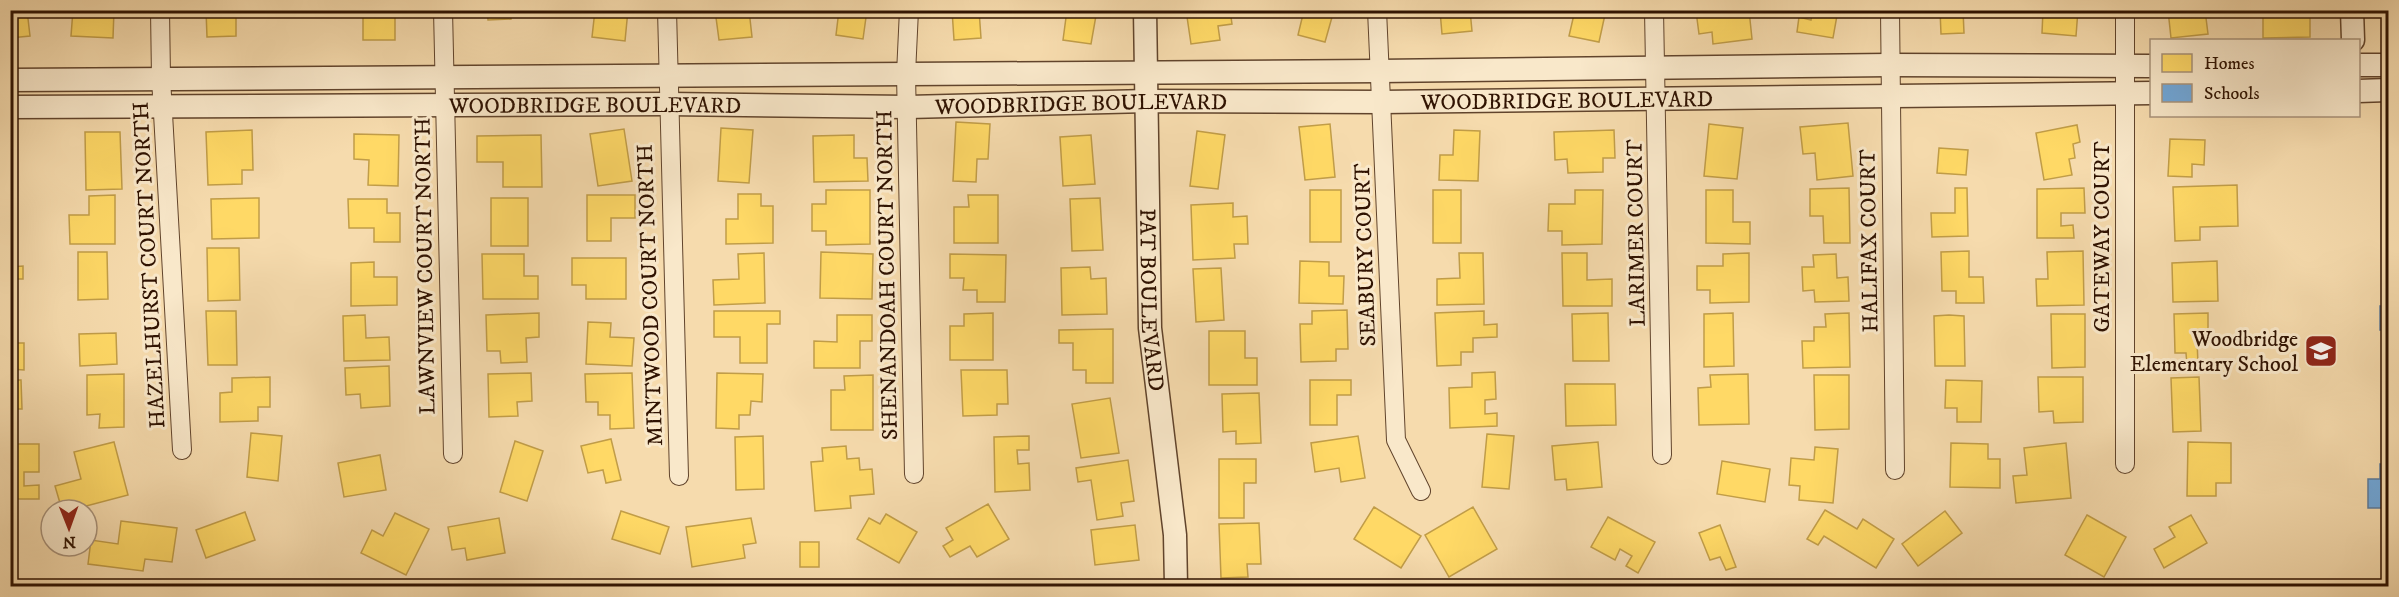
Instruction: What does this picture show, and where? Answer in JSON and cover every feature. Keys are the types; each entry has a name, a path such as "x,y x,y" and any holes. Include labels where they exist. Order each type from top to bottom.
{"street":[{"name":"HAZELHURST COURT NORTH","path":"160,10 161,78 182,450"},
{"name":"LAWNVIEW COURT NORTH","path":"443,10 453,454"},
{"name":"MINTWOOD COURT NORTH","path":"667,10 679,476"},
{"name":"SHENANDOAH COURT NORTH","path":"909,10 906,74 914,474"},
{"name":"PAT BOULEVARD","path":"1144,10 1148,101 1150,328 1175,535 1176,586"},
{"name":"SEABURY COURT","path":"1377,10 1395,440 1421,491"},
{"name":"LARIMER COURT","path":"1654,10 1662,455"},
{"name":"HALIFAX COURT","path":"1890,10 1889,96 1895,470"},
{"name":"GATEWAY COURT","path":"2125,10 2125,464"},
{"path":"2352,10 2352,39"},
{"name":"WOODBRIDGE BOULEVARD","path":"10,80 1379,71 1889,65 2150,66"},
{"path":"2360,65 2388,65"},
{"path":"2360,91 2388,90"},
{"name":"WOODBRIDGE BOULEVARD","path":"10,107 668,104 908,107 1148,101 1381,102 2150,93"}],"building: Homes":[{"path":"10,10 27,10 30,36 10,38"},
{"path":"73,10 114,10 113,38 71,36"},
{"path":"206,10 236,10 236,36 207,37"},
{"path":"363,10 395,10 395,40 363,40"},
{"path":"487,10 511,10 511,19 488,20"},
{"path":"595,10 628,10 625,41 592,37"},
{"path":"715,10 749,10 752,37 719,40"},
{"path":"839,10 867,10 863,39 836,35"},
{"path":"952,10 979,10 981,38 954,40"},
{"path":"1067,10 1097,10 1091,44 1063,40"},
{"path":"1186,10 1230,10 1232,24 1218,26 1220,40 1191,44"},
{"path":"1304,10 1334,10 1325,42 1298,35"},
{"path":"1425,10 1470,10 1472,31 1442,34 1440,11"},
{"path":"1575,10 1606,10 1599,42 1569,36"},
{"path":"1749,10 1752,39 1713,44 1712,32 1699,34 1696,11"},
{"path":"1813,10 1838,10 1833,38 1797,32 1799,17 1811,20"},
{"path":"1940,10 1963,10 1964,33 1941,34"},
{"path":"2043,10 2078,10 2076,36 2042,33"},
{"path":"2168,10 2205,10 2208,34 2171,38"},
{"path":"2263,10 2310,10 2310,37 2263,38"},
{"path":"956,122 990,124 988,159 977,159 976,182 953,181"},
{"path":"1848,123 1853,176 1817,180 1815,153 1803,154 1800,127"},
{"path":"1330,124 1335,177 1305,180 1299,127"},
{"path":"1709,124 1743,128 1737,179 1704,176"},
{"path":"2077,125 2080,142 2073,144 2075,158 2069,159 2072,175 2044,180 2036,133"},
{"path":"721,128 753,130 749,183 718,181"},
{"path":"624,129 632,181 598,186 590,134"},
{"path":"252,130 253,170 242,170 242,184 208,185 206,132"},
{"path":"1454,130 1480,131 1478,181 1439,180 1440,155 1453,155"},
{"path":"1614,130 1615,158 1603,158 1603,172 1568,173 1567,159 1555,160 1554,132"},
{"path":"1197,131 1225,135 1218,189 1190,186"},
{"path":"85,132 120,132 122,189 86,190"},
{"path":"354,134 399,135 398,186 368,185 369,160 354,159"},
{"path":"541,135 542,187 503,187 503,162 477,162 477,136"},
{"path":"854,135 854,158 867,158 868,181 814,182 813,136"},
{"path":"1091,135 1095,184 1063,186 1060,137"},
{"path":"2170,139 2205,140 2204,165 2192,164 2192,177 2168,176"},
{"path":"1939,148 1968,150 1966,175 1937,173"},
{"path":"2237,185 2238,226 2200,227 2200,240 2175,241 2173,187"},
{"path":"1849,188 1850,243 1824,243 1823,216 1810,216 1810,189"},
{"path":"1955,188 1967,188 1968,236 1932,237 1931,213 1955,213"},
{"path":"2084,188 2085,213 2061,213 2061,226 2073,225 2074,238 2037,238 2037,189"},
{"path":"826,190 870,190 870,244 826,245 826,231 812,231 812,204 826,204"},
{"path":"1310,190 1341,190 1341,242 1310,242"},
{"path":"1433,190 1461,190 1461,243 1433,243"},
{"path":"1575,190 1603,190 1602,244 1562,245 1562,231 1548,231 1549,204 1575,204"},
{"path":"1706,190 1733,190 1733,222 1750,222 1750,244 1706,243"},
{"path":"738,194 761,194 761,206 773,206 773,243 726,244 726,219 738,219"},
{"path":"115,195 115,244 70,244 69,215 89,215 89,196"},
{"path":"587,195 635,195 635,218 611,218 611,241 587,241"},
{"path":"968,195 998,195 998,243 954,243 954,207 969,207"},
{"path":"259,198 259,238 212,239 211,199"},
{"path":"491,198 528,198 528,246 491,246"},
{"path":"1100,198 1103,250 1072,251 1070,199"},
{"path":"348,199 387,199 387,213 400,213 400,242 374,242 374,228 349,228"},
{"path":"1233,203 1233,217 1247,216 1248,244 1234,244 1235,258 1193,260 1191,205"},
{"path":"207,248 239,248 240,300 208,301"},
{"path":"1969,251 1969,277 1983,277 1984,303 1956,303 1956,291 1942,291 1941,252"},
{"path":"2083,251 2084,305 2037,306 2036,279 2048,279 2047,252"},
{"path":"78,252 107,252 108,299 78,300"},
{"path":"821,252 873,254 872,299 820,298"},
{"path":"764,253 765,303 714,305 713,280 739,279 738,254"},
{"path":"1459,253 1483,253 1484,304 1437,305 1437,279 1460,278"},
{"path":"1562,253 1587,253 1587,280 1612,279 1612,306 1563,306"},
{"path":"1749,253 1749,302 1710,303 1710,290 1697,290 1697,266 1723,266 1723,254"},
{"path":"482,254 524,254 524,276 538,276 538,299 483,299"},
{"path":"950,254 1006,255 1005,302 977,302 977,290 963,290 964,278 950,278"},
{"path":"1836,254 1837,278 1848,277 1849,301 1815,302 1814,290 1803,291 1802,267 1814,267 1813,255"},
{"path":"572,258 626,258 626,299 586,299 586,285 572,285"},
{"path":"1300,261 1329,262 1329,276 1344,276 1343,304 1299,303"},
{"path":"2217,261 2218,301 2173,302 2172,263"},
{"path":"374,262 374,277 397,277 397,305 351,306 351,263"},
{"path":"23,266 23,279 10,279 10,267"},
{"path":"1090,267 1091,279 1106,278 1107,314 1062,315 1061,268"},
{"path":"1221,268 1224,320 1196,322 1193,269"},
{"path":"1347,310 1348,349 1336,349 1336,361 1301,362 1300,324 1312,324 1312,311"},
{"path":"206,311 236,311 237,365 208,365"},
{"path":"714,311 780,311 780,324 767,324 767,363 740,363 740,337 714,337"},
{"path":"1484,311 1484,325 1497,324 1497,337 1473,338 1473,352 1461,352 1461,365 1437,366 1435,313"},
{"path":"539,313 539,337 526,338 527,362 501,363 500,351 487,351 486,315"},
{"path":"993,313 993,360 950,360 950,326 964,326 964,314"},
{"path":"1608,313 1609,361 1573,361 1572,314"},
{"path":"1733,313 1734,366 1704,367 1704,314"},
{"path":"1849,313 1850,367 1803,368 1802,341 1814,341 1814,327 1826,327 1825,314"},
{"path":"2208,313 2208,339 2197,339 2198,365 2187,365 2186,353 2175,353 2174,314"},
{"path":"2051,314 2085,314 2085,367 2052,368"},
{"path":"365,315 366,338 389,337 390,360 344,361 343,316"},
{"path":"837,315 872,315 872,341 860,341 860,368 814,368 814,341 837,342"},
{"path":"1934,316 1964,316 1965,366 1935,366"},
{"path":"588,322 611,323 610,337 634,338 632,366 586,364"},
{"path":"10,329 12,343 24,343 24,370 10,369"},
{"path":"1113,329 1113,383 1086,383 1086,370 1073,370 1073,343 1059,343 1059,330"},
{"path":"1209,331 1245,331 1245,358 1257,358 1257,385 1209,385"},
{"path":"116,333 117,364 80,366 79,334"},
{"path":"389,366 390,406 361,408 360,394 346,395 345,368"},
{"path":"961,370 1007,370 1008,404 997,404 997,415 963,416"},
{"path":"1495,372 1496,399 1485,400 1485,414 1497,413 1497,426 1450,428 1449,388 1472,387 1472,373"},
{"path":"531,373 532,401 517,402 518,416 489,417 488,374"},
{"path":"632,373 634,428 610,429 610,415 598,415 598,402 586,402 585,374"},
{"path":"717,373 763,374 762,402 751,401 750,415 739,415 739,429 716,428"},
{"path":"124,374 124,427 99,428 100,414 87,415 87,375"},
{"path":"1748,374 1749,424 1699,425 1698,388 1711,387 1710,375"},
{"path":"873,375 873,430 831,430 831,390 845,390 844,376"},
{"path":"1814,375 1849,375 1849,429 1815,430"},
{"path":"270,377 270,407 258,407 258,421 220,422 220,393 232,392 232,378"},
{"path":"2038,377 2083,377 2083,422 2054,423 2053,411 2039,412"},
{"path":"2199,377 2201,431 2173,432 2171,378"},
{"path":"10,380 21,380 22,409 10,409"},
{"path":"1310,380 1351,380 1351,395 1337,395 1337,425 1310,425"},
{"path":"1946,380 1982,381 1981,422 1957,422 1957,408 1945,408"},
{"path":"1565,384 1615,384 1616,425 1566,426"},
{"path":"1259,393 1261,443 1236,444 1236,431 1223,432 1222,394"},
{"path":"1110,398 1119,453 1081,458 1072,404"},
{"path":"251,433 282,436 278,481 247,477"},
{"path":"1487,434 1514,436 1509,489 1482,487"},
{"path":"763,436 764,489 736,490 735,437"},
{"path":"1029,436 1029,450 1017,450 1018,464 1029,463 1030,490 995,492 994,437"},
{"path":"1358,436 1365,478 1341,482 1339,468 1315,472 1311,443"},
{"path":"611,439 621,480 606,483 603,470 588,473 581,446"},
{"path":"515,441 543,451 527,501 500,492"},
{"path":"114,442 128,495 99,503 99,498 58,498 55,486 81,479 74,452"},
{"path":"1598,442 1602,487 1567,490 1566,479 1555,480 1552,446"},
{"path":"2188,442 2231,443 2231,483 2216,483 2216,496 2187,496"},
{"path":"1951,443 1988,444 1988,459 2000,459 2000,488 1950,487"},
{"path":"2066,443 2071,498 2016,503 2013,476 2027,475 2024,448"},
{"path":"10,444 39,444 39,472 24,472 24,486 39,485 39,499 10,499"},
{"path":"846,446 847,459 859,458 860,470 872,469 874,494 850,496 851,508 815,511 811,462 823,461 822,448"},
{"path":"1815,447 1838,449 1833,503 1799,500 1800,486 1789,485 1791,458 1814,460"},
{"path":"380,455 386,490 344,497 338,463"},
{"path":"1219,459 1256,459 1256,483 1244,483 1244,518 1219,518"},
{"path":"1128,460 1134,501 1121,503 1123,516 1097,520 1091,480 1078,482 1076,468"},
{"path":"1722,461 1770,469 1765,502 1717,494"},
{"path":"988,504 1009,539 977,557 970,546 950,557 943,546 953,540 946,528"},
{"path":"1374,507 1421,536 1401,568 1354,539"},
{"path":"1473,507 1497,549 1449,577 1425,535"},
{"path":"1825,510 1857,529 1863,519 1894,539 1876,568 1824,536 1818,545 1807,539"},
{"path":"621,511 669,527 660,554 612,539"},
{"path":"1945,511 1962,533 1918,566 1902,544"},
{"path":"245,512 255,540 206,558 196,530"},
{"path":"395,513 429,529 406,575 361,553 372,530 383,536"},
{"path":"886,514 917,532 899,563 857,539 869,518 880,524"},
{"path":"2087,515 2126,537 2104,577 2065,555"},
{"path":"2191,515 2207,543 2164,568 2154,549 2175,537 2169,527"},
{"path":"1608,517 1655,542 1638,573 1626,566 1632,556 1620,549 1615,560 1591,547"},
{"path":"499,518 505,553 467,560 465,548 452,550 448,527"},
{"path":"751,518 756,543 743,545 745,558 692,567 686,527"},
{"path":"121,521 177,528 172,562 145,559 143,571 88,564 89,558 99,558 99,541 118,544"},
{"path":"1259,523 1261,564 1247,564 1248,577 1221,578 1219,524"},
{"path":"1135,525 1139,560 1095,565 1091,530"},
{"path":"1720,525 1736,567 1726,570 1720,557 1710,560 1699,533"},
{"path":"800,542 819,542 819,567 800,567"}],"building: Schools":[{"path":"2386,291 2388,291 2388,330 2380,330 2380,306 2386,306"},
{"path":"2380,464 2388,464 2388,508 2368,508 2368,479 2380,479"}],"place":[{"name":"Woodbridge Elementary School","path":"2321,351"}]}
